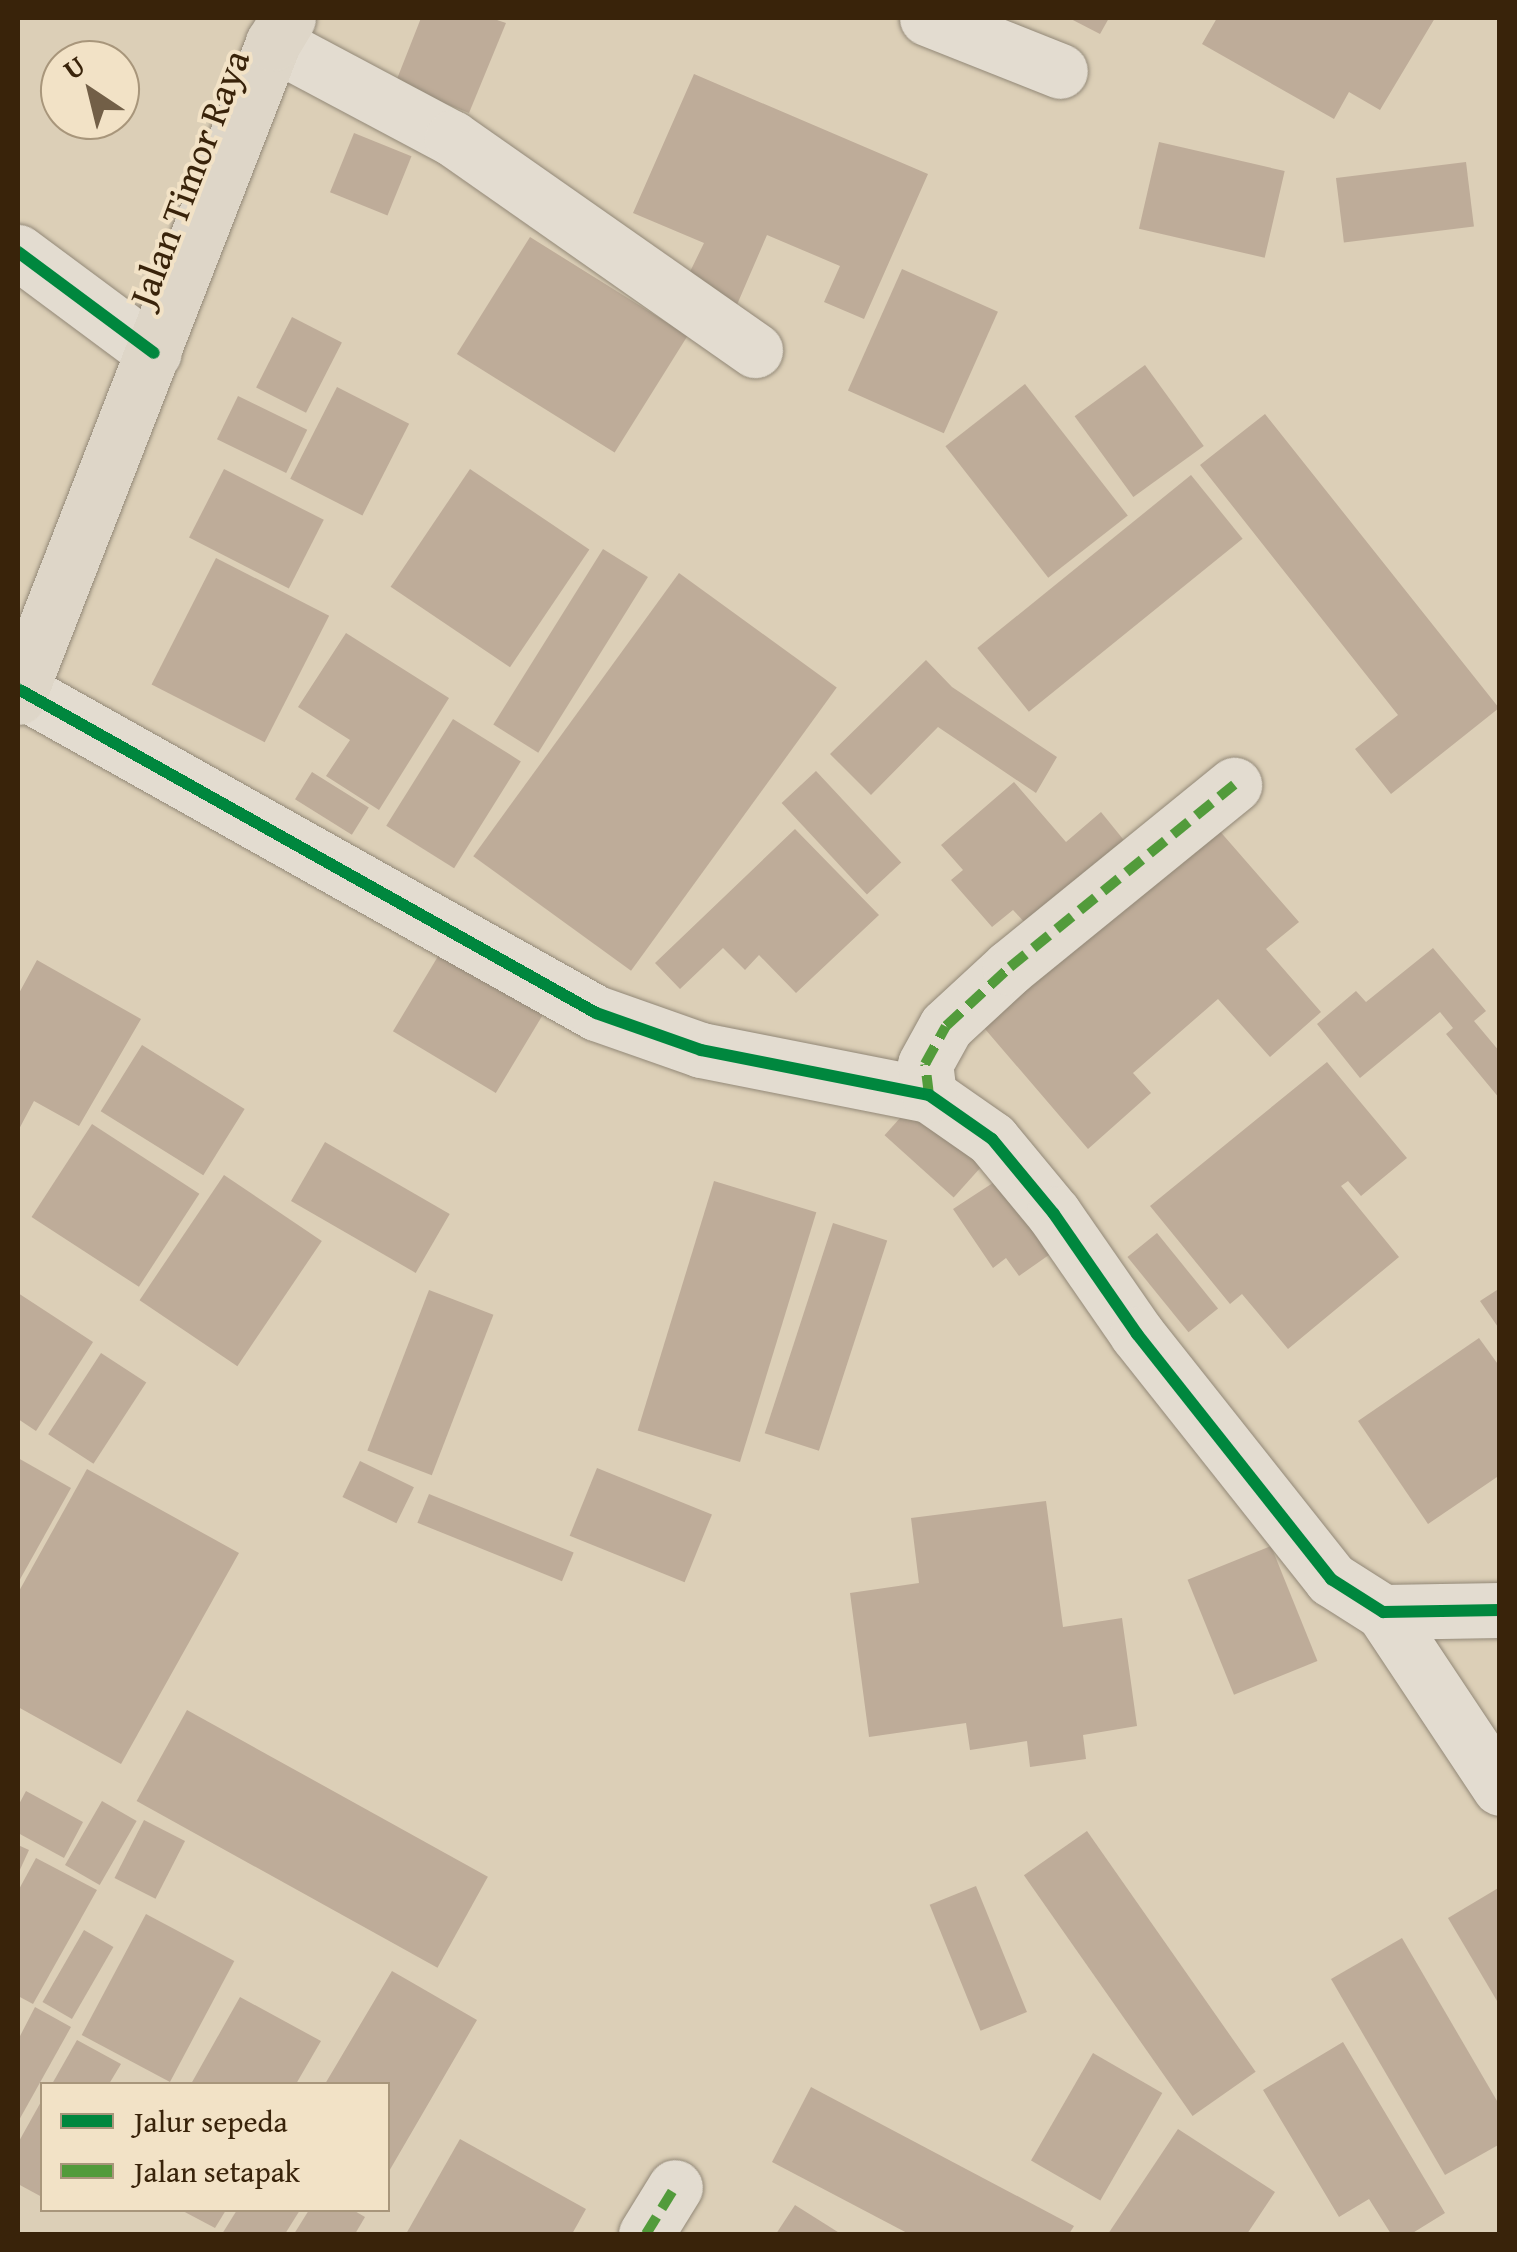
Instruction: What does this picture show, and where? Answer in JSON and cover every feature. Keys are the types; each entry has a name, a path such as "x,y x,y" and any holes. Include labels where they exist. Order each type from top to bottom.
{"highway":[{"name":"Jalan Timor Raya","path":"19,694 280,30"}],"street":[{"path":"927,18 1060,71"},
{"path":"280,30 452,138 755,350"},
{"path":"18,252 154,352"},
{"path":"19,694 596,1013 701,1050 929,1095 992,1140 1054,1214 1137,1334 1330,1579 1383,1612 1500,1788"},
{"path":"929,1095 925,1064 946,1026 1234,785"},
{"path":"1383,1612 1500,1610"},
{"path":"646,2234 675,2187"}],"building":[{"path":"421,18 491,18 506,23 469,113 395,84"},
{"path":"1069,18 1109,18 1100,34"},
{"path":"1217,18 1435,18 1380,110 1349,92 1334,119 1202,44"},
{"path":"694,74 928,174 864,319 824,302 840,266 767,235 736,307 684,284 704,243 633,213"},
{"path":"354,133 411,156 388,216 330,192"},
{"path":"1159,142 1285,171 1265,258 1139,229"},
{"path":"1466,162 1474,227 1344,242 1336,178"},
{"path":"530,237 688,336 615,453 457,354"},
{"path":"902,269 998,312 944,433 848,391"},
{"path":"292,317 342,342 306,413 256,387"},
{"path":"1145,365 1204,446 1133,497 1075,416"},
{"path":"1025,384 1128,516 1048,578 945,446"},
{"path":"337,387 409,424 362,516 290,479"},
{"path":"238,396 307,430 286,473 217,439"},
{"path":"1265,414 1499,708 1391,794 1355,749 1398,715 1200,465"},
{"path":"224,469 324,520 289,588 189,538"},
{"path":"470,469 589,550 510,667 391,587"},
{"path":"1191,475 1243,539 1029,712 977,648"},
{"path":"603,549 648,577 538,753 493,725"},
{"path":"216,558 329,616 265,742 152,685"},
{"path":"679,573 837,688 631,971 473,856"},
{"path":"346,633 449,698 379,810 326,776 350,740 298,707"},
{"path":"926,660 952,687 1057,757 1036,793 938,727 871,795 830,754"},
{"path":"453,719 521,761 454,868 386,826"},
{"path":"816,771 901,862 867,894 782,803"},
{"path":"312,772 369,808 352,835 295,799"},
{"path":"1014,782 1066,842 1101,812 1127,844 1029,927 1013,910 992,927 951,880 963,870 941,845"},
{"path":"1211,821 1299,922 1266,949 1321,1012 1270,1057 1218,999 1133,1073 1151,1093 1088,1149 979,1022"},
{"path":"795,829 879,915 796,993 759,955 745,970 723,948 680,989 655,963"},
{"path":"446,943 549,1005 496,1093 393,1031"},
{"path":"1433,948 1486,1011 1474,1021 1500,1052 1500,1099 1446,1034 1453,1028 1440,1012 1360,1078 1317,1024 1356,991 1366,1002"},
{"path":"37,960 141,1019 79,1126 34,1101 18,1131 18,995"},
{"path":"142,1045 245,1109 203,1175 101,1111"},
{"path":"1327,1062 1407,1158 1361,1196 1348,1181 1341,1186 1399,1257 1288,1349 1242,1294 1230,1304 1150,1206"},
{"path":"918,1098 987,1160 954,1197 885,1135"},
{"path":"92,1124 199,1194 139,1287 32,1217"},
{"path":"325,1142 450,1214 416,1273 291,1201"},
{"path":"224,1175 322,1241 237,1366 140,1300"},
{"path":"1005,1175 1056,1250 1019,1276 1006,1258 993,1268 953,1209"},
{"path":"714,1181 816,1212 740,1462 638,1431"},
{"path":"833,1223 887,1241 819,1451 765,1433"},
{"path":"1157,1233 1218,1308 1189,1332 1127,1257"},
{"path":"1500,1288 1500,1330 1480,1301"},
{"path":"429,1290 493,1315 432,1475 367,1451"},
{"path":"18,1293 93,1342 36,1431 18,1419"},
{"path":"1479,1338 1500,1367 1500,1475 1428,1524 1358,1421"},
{"path":"101,1353 146,1382 93,1464 48,1434"},
{"path":"18,1458 71,1488 18,1583"},
{"path":"360,1461 414,1487 396,1523 342,1497"},
{"path":"597,1468 712,1514 685,1582 570,1536"},
{"path":"87,1469 239,1553 121,1764 18,1707 18,1593"},
{"path":"429,1494 574,1552 562,1581 417,1523"},
{"path":"1046,1501 1063,1627 1122,1618 1137,1726 1083,1735 1086,1759 1030,1767 1027,1741 970,1750 966,1723 869,1737 850,1593 919,1583 911,1518"},
{"path":"1271,1546 1317,1661 1234,1695 1188,1580"},
{"path":"187,1710 488,1877 437,1968 137,1801"},
{"path":"26,1791 83,1822 64,1858 18,1833 18,1806"},
{"path":"102,1801 137,1821 100,1885 65,1865"},
{"path":"144,1820 185,1841 155,1899 114,1878"},
{"path":"1087,1831 1256,2072 1193,2116 1024,1875"},
{"path":"18,1845 29,1850 18,1874"},
{"path":"36,1858 97,1890 33,2004 18,1996 18,1891"},
{"path":"976,1886 1027,2012 981,2031 930,1905"},
{"path":"1500,1887 1500,2006 1448,1918"},
{"path":"146,1914 234,1961 170,2082 82,2035"},
{"path":"84,1930 113,1947 72,2019 42,2002"},
{"path":"1402,1938 1500,2106 1500,2144 1445,2175 1331,1979"},
{"path":"392,1971 477,2020 390,2170 390,2082 326,2082"},
{"path":"240,1997 321,2041 297,2082 192,2082"},
{"path":"35,2007 71,2027 18,2122 18,2040"},
{"path":"77,2040 121,2064 110,2082 53,2082"},
{"path":"1343,2042 1445,2213 1411,2234 1391,2234 1369,2199 1339,2217 1263,2090"},
{"path":"1093,2053 1162,2093 1100,2200 1031,2160"},
{"path":"811,2087 1074,2226 1069,2234 909,2234 772,2162"},
{"path":"40,2104 40,2196 18,2184 18,2143"},
{"path":"1178,2129 1275,2192 1247,2234 1108,2234"},
{"path":"460,2139 586,2209 572,2234 406,2234"},
{"path":"795,2205 841,2234 776,2234"},
{"path":"185,2212 225,2212 215,2228"},
{"path":"236,2212 299,2212 285,2234 222,2234"},
{"path":"308,2212 356,2212 365,2217 355,2234 294,2234"}],"marked path":[{"path":"929,1095 925,1064 946,1026 1010,967 1234,785"},
{"path":"646,2234 675,2187"}],"cycle path":[{"path":"18,252 154,353"},
{"path":"20,690 596,1013 701,1050 929,1095 992,1139 1054,1214 1137,1334 1331,1579 1383,1612 1500,1610"}]}
